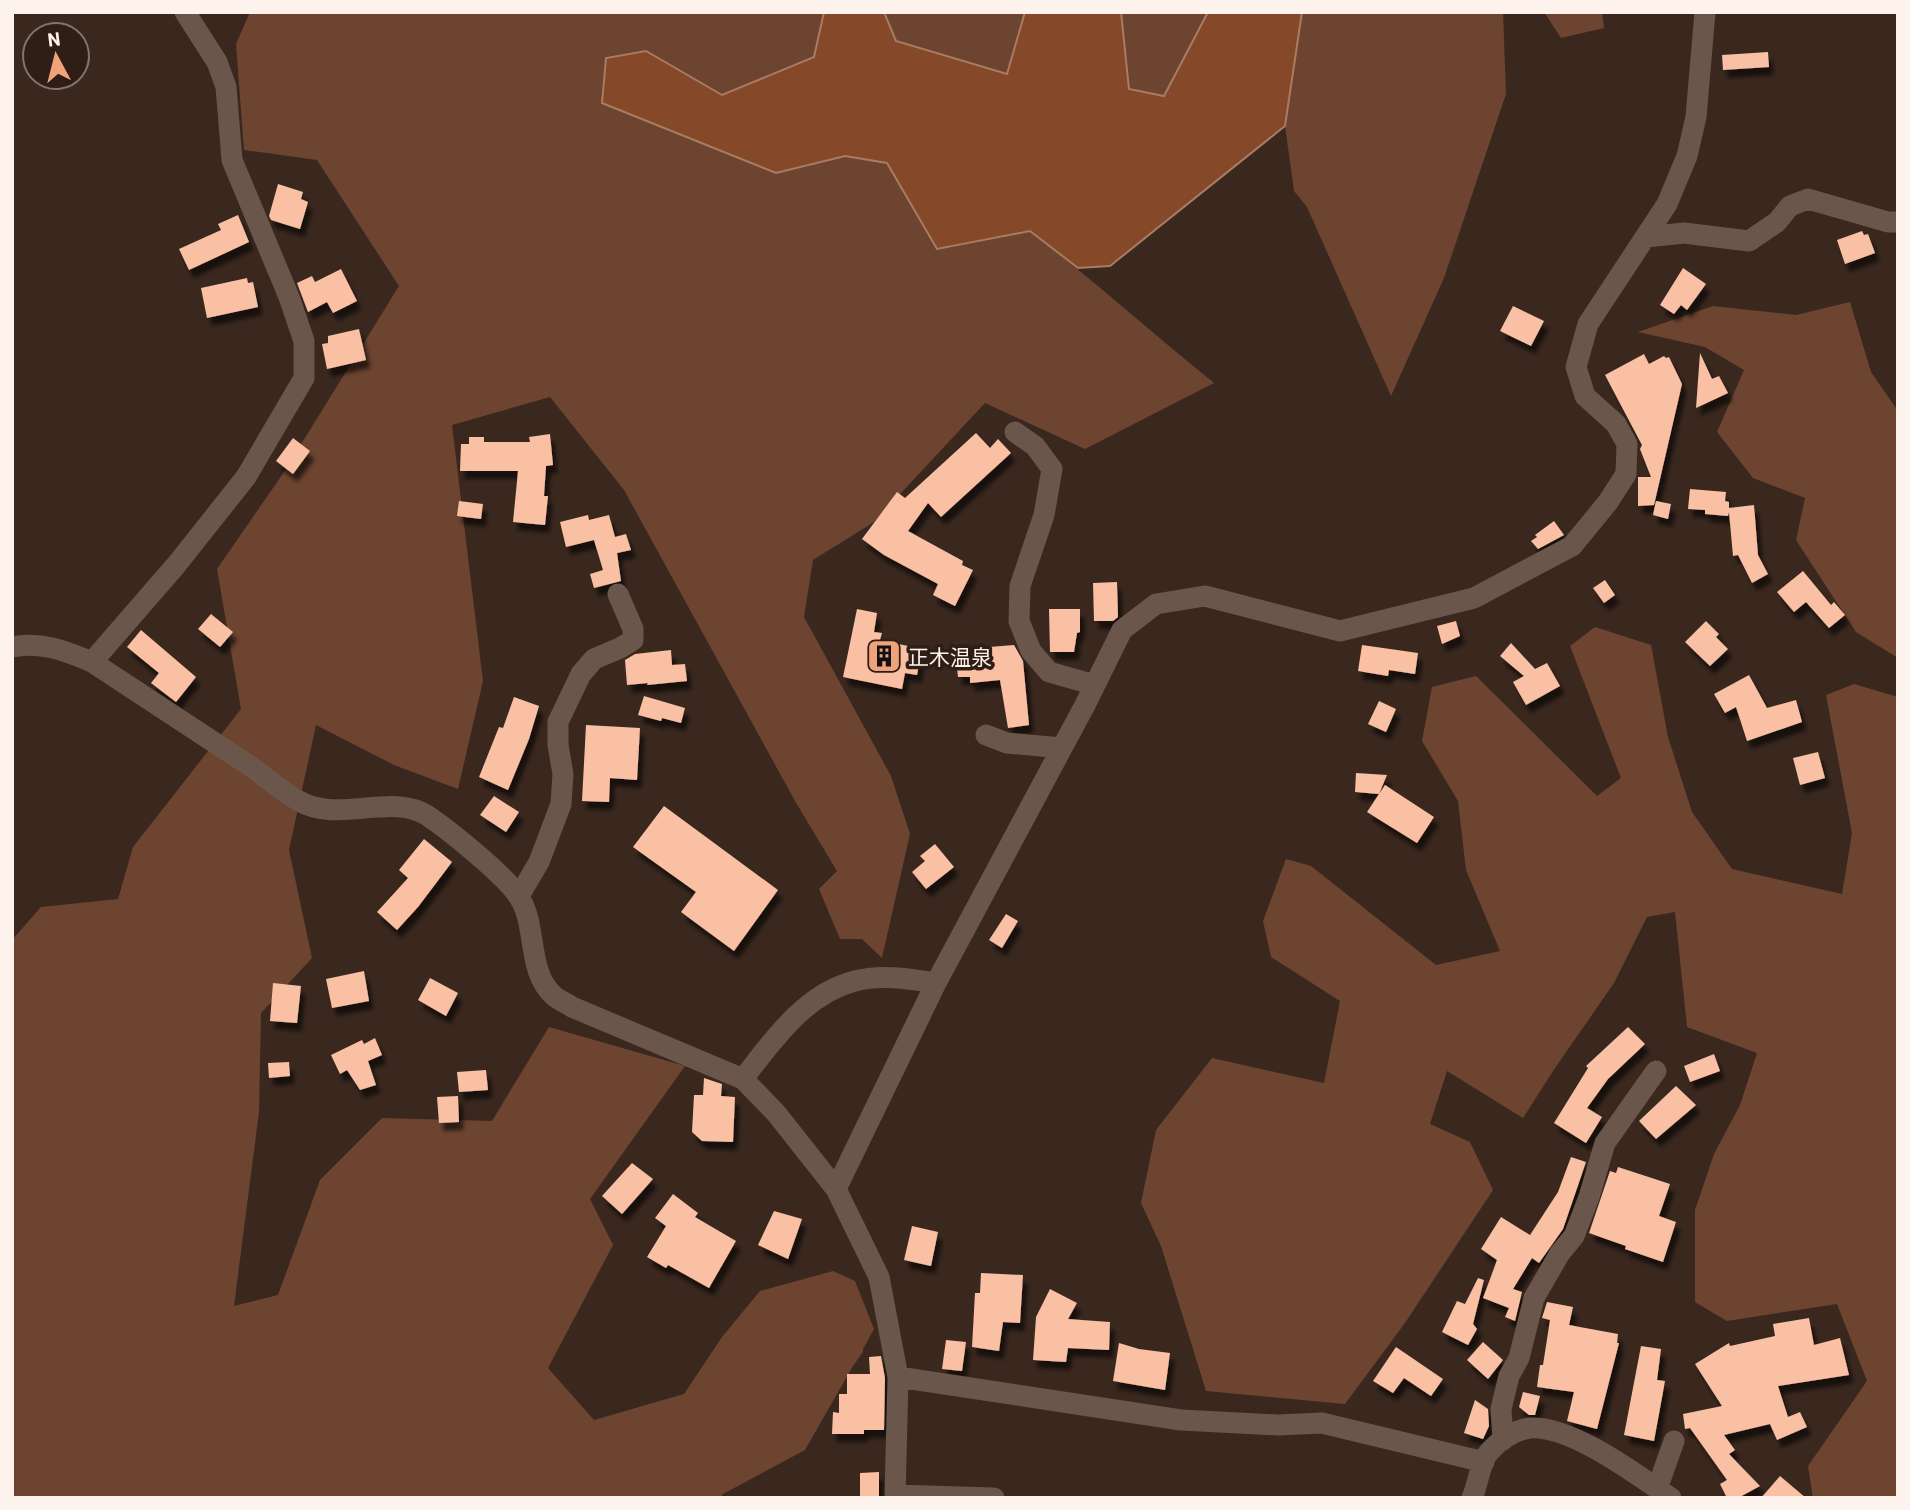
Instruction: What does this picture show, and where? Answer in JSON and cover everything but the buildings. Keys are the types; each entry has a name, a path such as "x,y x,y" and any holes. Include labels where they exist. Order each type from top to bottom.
{"street":[{"path":"92,662 177,564 246,477 303,378 304,341 289,297 232,160 226,87 217,62 185,12"},
{"path":"836,1189 936,983 1062,748 1122,629 1156,604 1205,596 1340,631 1474,598 1572,546 1608,502 1626,474 1627,444 1616,424 1585,396 1576,368 1588,324 1667,204 1687,156 1696,117 1705,12"},
{"path":"1646,237 1684,233 1749,241 1777,222 1790,206 1808,198 1888,222 1898,222"},
{"path":"1015,432 1035,446 1052,469 1044,515 1020,586 1019,621 1031,651 1049,672 1095,685"},
{"path":"519,896 539,862 561,804 558,722 581,674 594,659 633,640 633,629 618,594"},
{"path":"12,646 29,643 61,649 92,662 300,802 334,811 403,807 426,814 474,853 519,896 526,912 541,977 553,995 572,1007 743,1079 776,1113 836,1189 879,1278 898,1377 895,1496 994,1498"},
{"path":"986,736 1007,743 1062,748"},
{"path":"743,1079 782,1028 820,996 855,981 900,978 936,983"},
{"path":"1503,1440 1501,1409 1509,1376 1519,1358 1534,1298 1560,1252 1574,1236 1605,1143 1656,1071"},
{"path":"898,1377 1181,1420 1278,1425 1322,1423 1484,1462"},
{"path":"1472,1498 1486,1454 1512,1433 1532,1428 1566,1435 1595,1448 1664,1493 1674,1441"}],"shaded area":[{"path":"250,12 824,12 814,57 722,95 646,51 776,173 845,156 888,163 937,248 1030,231 1214,383 1085,449 985,403 874,522 813,560 804,617 891,776 910,834 882,958 862,939 840,939 819,889 837,871 795,801 624,490 550,397 452,425 483,681 458,789 394,765 316,725 289,850 312,958 261,1013 259,1112 234,1306 278,1295 320,1180 382,1118 492,1121 549,1027 685,1066 590,1199 613,1245 548,1368 594,1420 684,1394 722,1337 760,1291 833,1271 855,1281 874,1329 805,1450 720,1498 12,1498 12,940 41,907 118,899 133,847 241,709 217,569 282,475 399,286 317,160 244,150 236,44"},
{"path":"824,12 884,12 896,41 1007,74 1025,12 1121,12 1129,89 1164,96 1208,12 1302,12 1285,126 1110,266 1078,268 1030,231 937,249 887,163 845,156 776,173 602,103 606,58 646,51 722,95 814,57"},
{"path":"884,12 1025,12 1007,74 896,41"},
{"path":"1121,12 1208,12 1164,96 1129,89"},
{"path":"1302,12 1503,12 1506,94 1444,278 1391,396 1307,207 1294,191 1285,126"},
{"path":"1544,12 1602,12 1604,28 1561,38"},
{"path":"1850,302 1871,372 1898,411 1898,658 1856,632 1796,540 1805,498 1753,478 1717,432 1744,370 1705,347 1638,332 1713,306 1796,315"},
{"path":"1595,627 1651,645 1668,737 1692,812 1732,869 1842,894 1852,833 1826,695 1854,684 1898,697 1898,1498 1813,1498 1808,1466 1867,1381 1837,1304 1727,1321 1695,1302 1695,1210 1714,1154 1740,1105 1757,1053 1687,1027 1675,912 1647,917 1614,983 1523,1118 1447,1071 1430,1124 1470,1142 1493,1190 1405,1323 1345,1404 1206,1391 1161,1246 1141,1203 1156,1130 1212,1058 1324,1083 1340,1001 1271,957 1263,921 1286,859 1311,866 1436,965 1500,951 1466,870 1458,801 1422,741 1432,687 1476,676 1597,796 1621,778 1570,646"}],"place":[{"name":"正木温泉","path":"884,656"}]}
